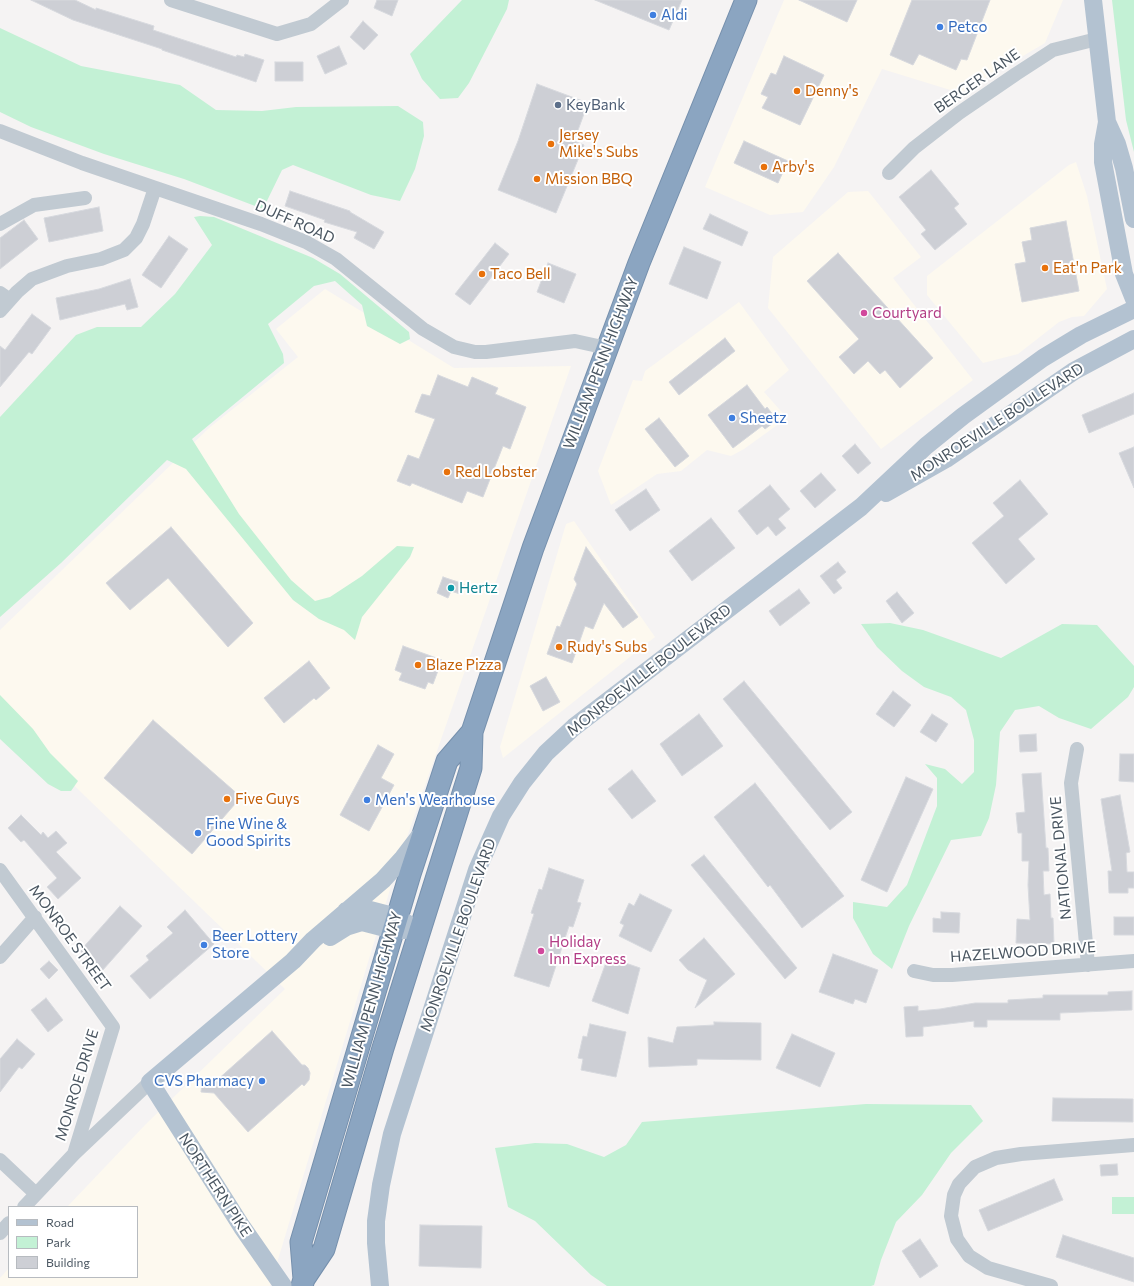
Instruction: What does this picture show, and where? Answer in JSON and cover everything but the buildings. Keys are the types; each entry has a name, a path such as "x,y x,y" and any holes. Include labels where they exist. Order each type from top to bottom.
{"highway":[{"name":"WILLIAM PENN HIGHWAY","path":"303,1283 324,1249 383,1048 471,768 472,732 544,517 606,348 673,177 746,0"},
{"name":"WILLIAM PENN HIGHWAY","path":"303,1283 301,1242 395,924 447,761 472,732"}],"main road":[{"path":"1093,0 1107,122 1103,144 1103,162 1124,274 1134,299"},
{"path":"1107,122 1117,144 1124,168 1134,219"},
{"name":"MONROEVILLE BOULEVARD","path":"380,1286 376,1245 376,1221 381,1185 392,1134 477,870 501,816 534,768 574,727 861,506 926,446 1006,383 1081,335 1134,309"},
{"name":"MONROEVILLE BOULEVARD","path":"861,506 946,459 1074,371 1134,339"},
{"path":"150,1082 293,961 313,940 393,869 424,831"},
{"path":"346,911 362,909 395,924"},
{"path":"293,961 351,924 362,922 395,924 420,930"},
{"name":"NORTHERN PIKE","path":"150,1082 242,1227 279,1281"}],"street":[{"path":"171,0 277,34 311,24 342,0"},
{"name":"BERGER LANE","path":"889,173 914,148 959,113 1053,50 1097,39"},
{"name":"DUFF ROAD","path":"0,131 82,163 261,224 321,250 351,270 423,329 454,347 475,352 486,352 575,341 606,348"},
{"path":"0,311 5,296 46,272 101,259 124,250 136,238 143,224 156,188"},
{"path":"0,224 34,205 85,198"},
{"name":"NATIONAL DRIVE","path":"1077,749 1071,782 1088,965"},
{"name":"MONROE STREET","path":"0,870 113,1027"},
{"path":"0,957 35,917"},
{"name":"HAZELWOOD DRIVE","path":"914,971 952,975 1134,961"},
{"name":"MONROE DRIVE","path":"74,1154 113,1027"},
{"path":"25,1206 74,1154 150,1082"},
{"path":"1051,1286 988,1268 969,1256 957,1239 951,1216 954,1195 959,1184 975,1167 996,1158 1021,1154 1134,1145"},
{"path":"0,1160 36,1194"},
{"path":"0,1233 8,1224"}],"shaded area":[{"path":"784,0 1063,0 1045,43 960,93 882,69 834,167 803,212 770,215 705,187"},
{"path":"1076,162 1087,196 1107,289 1084,316 1072,317 1059,322 1018,354 983,363 927,295 927,276 1069,165"},
{"path":"868,191 921,257 893,278 973,380 881,449 768,308 773,257 848,192"},
{"path":"325,289 454,368 571,366 398,863 270,1286 0,1286 0,1278 8,1269 8,1278 138,1278 138,1206 68,1206 146,1124 285,989 0,714 0,630 209,428 298,357 276,329"},
{"path":"739,302 789,370 764,392 787,418 744,449 731,456 707,450 681,471 657,474 611,505 598,471 633,380 642,381 645,371"},
{"path":"574,521 655,637 503,758 500,747 566,524"}],"green space":[{"path":"462,0 509,0 507,9 469,83 458,98 440,99 422,79 410,54"},
{"path":"1112,0 1134,0 1134,152 1126,120"},
{"path":"0,28 81,66 180,85 216,110 262,111 296,107 398,106 423,122 424,136 415,169 400,201 371,195 293,165 282,170 263,209 184,179 104,154 31,127 0,112"},
{"path":"194,217 214,217 313,258 340,274 409,332 410,339 400,344 367,326 362,305 335,281 314,286 268,324 283,354 284,363 192,439 239,514 291,580 315,601 330,597 362,576 397,546 414,547 410,557 362,617 355,640 344,630 319,619 293,600 186,469 167,460 61,563 0,617 0,417 76,335 97,327 141,327 175,294 212,245"},
{"path":"890,623 923,630 1001,658 1062,624 1097,625 1134,666 1134,687 1128,697 1091,729 1059,718 1039,706 1015,710 1000,732 996,785 989,818 981,836 951,840 909,926 892,969 873,954 853,918 853,902 887,907 907,885 937,806 937,778 925,764 945,769 962,784 974,772 974,740 966,710 951,697 924,687 902,671 877,647 861,624"},
{"path":"0,695 33,729 50,753 78,781 71,791 61,791 48,784 0,739"},
{"path":"866,1104 971,1105 983,1121 951,1153 922,1195 896,1222 881,1260 874,1285 871,1286 607,1286 591,1275 535,1221 508,1207 495,1148 535,1143 567,1144 604,1157 626,1145 642,1122"},
{"path":"1112,1197 1134,1197 1134,1214 1112,1214"}],"place":[{"name":"Aldi","path":"653,15"},
{"name":"Petco","path":"940,27"},
{"name":"Denny's","path":"797,91"},
{"name":"KeyBank","path":"558,105"},
{"name":"Jersey Mike's Subs","path":"551,144"},
{"name":"Arby's","path":"764,167"},
{"name":"Mission BBQ","path":"537,179"},
{"name":"Eat'n Park","path":"1045,268"},
{"name":"Taco Bell","path":"482,274"},
{"name":"Courtyard","path":"864,313"},
{"name":"Sheetz","path":"732,418"},
{"name":"Red Lobster","path":"447,472"},
{"name":"Hertz","path":"451,588"},
{"name":"Rudy's Subs","path":"559,647"},
{"name":"Blaze Pizza","path":"418,665"},
{"name":"Five Guys","path":"227,799"},
{"name":"Men's Wearhouse","path":"367,800"},
{"name":"Fine Wine & Good Spirits","path":"198,833"},
{"name":"Beer Lottery Store","path":"204,945"},
{"name":"Holiday Inn Express","path":"541,951"},
{"name":"CVS Pharmacy","path":"262,1081"}]}
